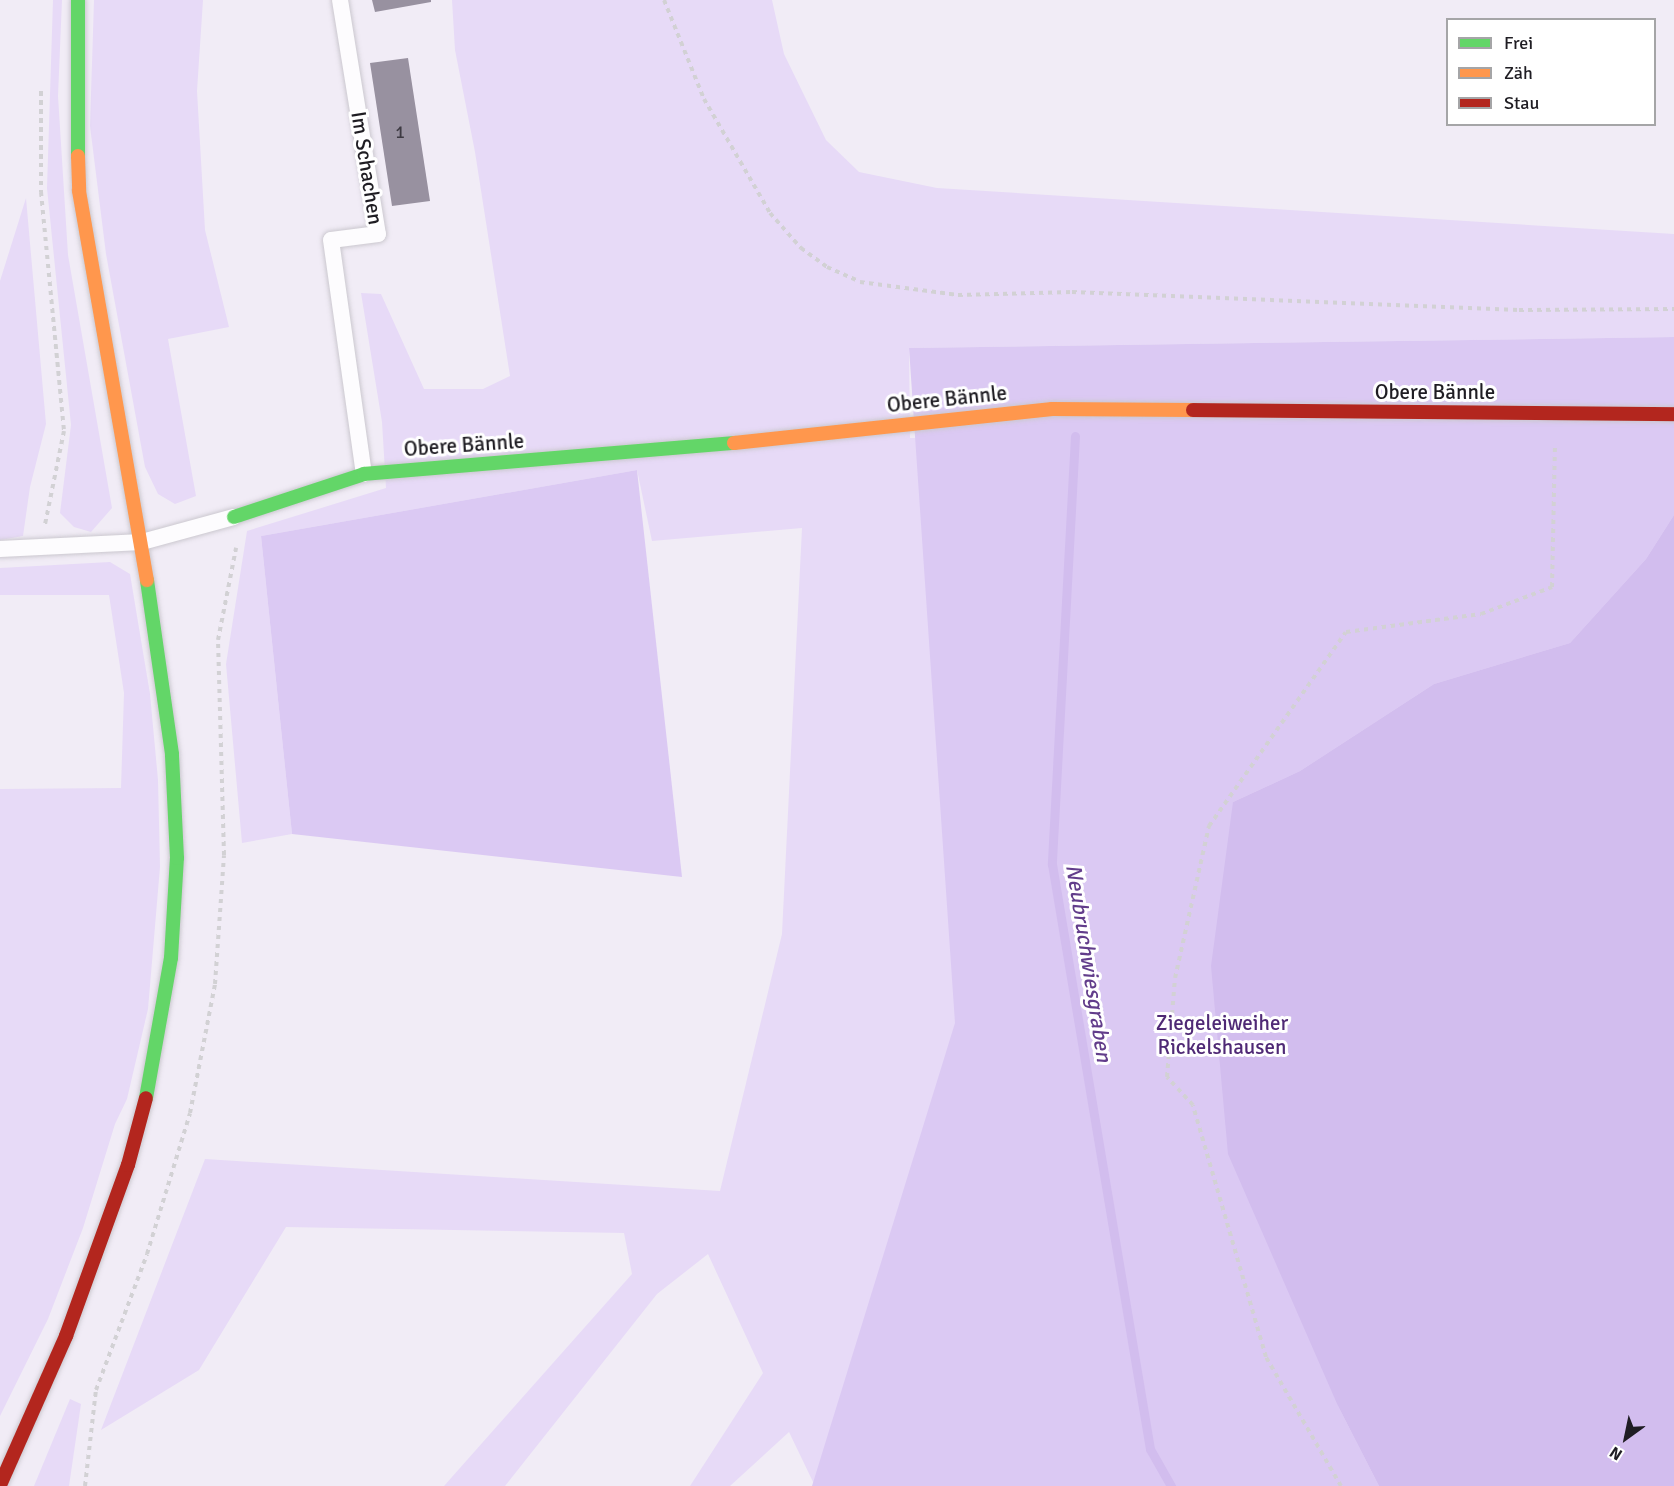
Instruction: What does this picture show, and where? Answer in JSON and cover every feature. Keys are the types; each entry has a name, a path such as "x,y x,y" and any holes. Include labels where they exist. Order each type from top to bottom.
{"main road":[{"path":"0,1485 66,1336 129,1166 155,1063 171,958 177,858 172,754 142,542 79,191 75,77 78,0"},
{"name":"Obere Bännle","path":"234,517 364,474 632,454 1052,409 1674,414"}],"lane":[{"name":"Im Schachen","path":"340,0 378,234 331,240 364,474"},
{"path":"0,549 40,550 142,542 234,517"}],"path":[{"path":"664,0 704,99 770,213 801,248 827,267 860,282 958,295 1072,292 1519,310 1674,309"},
{"path":"40,550 64,431 41,192 41,78"},
{"path":"1341,1486 1266,1357 1193,1105 1167,1077 1175,978 1209,826 1346,632 1481,614 1552,586 1558,414"}],"green space":[{"path":"53,0 62,0 58,96 68,255 112,508 91,532 74,527 60,513 71,425 47,188"},
{"path":"94,0 203,0 197,91 205,230 229,327 168,339 196,496 175,504 158,494 145,467 106,254 90,126"},
{"name":"Ziegeleiweiher Rickelshausen","path":"452,0 772,0 784,54 826,140 859,172 937,188 1674,234 1674,337 909,348 910,438 1674,439 1674,1486 815,1486 789,1432 730,1486 690,1486 763,1373 708,1254 657,1294 505,1486 444,1486 632,1274 624,1233 286,1227 199,1370 101,1430 205,1159 720,1191 782,934 802,528 652,541 637,470 261,536 292,834 242,843 226,664 247,531 386,488 382,422 361,293 381,294 424,389 483,389 510,376 475,152 455,50"},
{"path":"26,198 46,424 30,487 23,536 0,540 0,281"},
{"path":"1674,337 1674,515 1646,559 1570,643 1434,684 1300,771 1233,802 1338,1406 1379,1486 812,1486 955,1023 909,348"},
{"path":"637,470 682,877 292,834 261,536"},
{"path":"110,562 130,574 150,694 158,780 160,867 148,1009 127,1099 115,1124 83,1228 48,1319 0,1416 0,789 121,788 124,693 109,595 0,595 0,568"},
{"path":"70,1399 81,1404 69,1486 34,1486"}],"shaded area":[{"name":"Ziegeleiweiher Rickelshausen","path":"1674,515 1674,1486 1379,1486 1338,1406 1228,1154 1211,966 1233,802 1300,771 1434,684 1570,643 1646,559"}],"building":[{"path":"372,0 431,0 431,2 375,12"},
{"path":"408,58 430,201 392,206 370,63"}],"waterway":[{"name":"Neubruchwiesgraben","path":"1075,436 1052,864 1150,1449 1171,1486"}],"traffic: fast":[{"path":"78,0 78,156"},
{"path":"234,517 364,474 734,443"},
{"path":"146,1098 171,958 177,858 172,754 147,580"}],"traffic: slow":[{"path":"78,156 79,191 147,580"},
{"path":"734,443 1052,409 1193,410"}],"traffic: jam":[{"path":"1193,410 1674,414"},
{"path":"0,1485 66,1336 128,1165 146,1098"}]}
